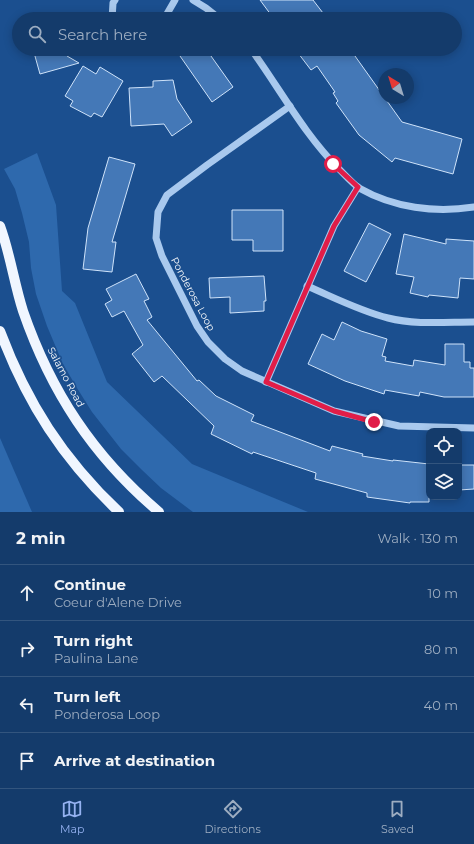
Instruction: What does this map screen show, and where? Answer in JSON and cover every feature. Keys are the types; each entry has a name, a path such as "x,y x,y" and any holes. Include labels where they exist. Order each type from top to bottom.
{"main road":[{"name":"Salamo Road","path":"0,226 23,310 40,355 59,393 81,428 102,455 139,495 159,512"},
{"path":"0,331 25,390 48,430 65,454 119,512"}],"street":[{"path":"112,12 113,3 115,0"},
{"path":"168,12 175,0"},
{"path":"193,0 211,12"},
{"path":"256,56 313,140 333,164 358,187 383,199 403,205 426,209 445,210 474,207"},
{"name":"Ponderosa Loop","path":"290,106 167,195 158,212 156,238 162,256 196,326 208,342 225,359 242,372 334,411 374,422 399,426 474,428"},
{"path":"266,382 334,226 358,187"},
{"path":"307,286 388,318 414,322 474,322"}],"shaded area":[{"path":"37,153 56,205 62,291 75,303 107,382 192,464 308,512 193,512 161,488 142,470 121,449 92,412 63,364 47,326 36,294 31,268 29,242 22,213 15,189 4,169"},
{"path":"0,438 32,512 0,512"}],"building":[{"path":"260,0 313,0 322,12 269,12"},
{"path":"35,56 67,56 79,63 40,74"},
{"path":"180,56 211,56 233,87 212,102"},
{"path":"300,56 355,56 378,88 378,104 389,104 402,122 462,139 453,174 395,158 392,162 359,135 336,103 338,101 333,93 335,92 317,66 311,70"},
{"path":"83,66 96,74 100,67 123,81 102,117 94,113 91,117 70,106 73,101 65,96"},
{"path":"173,80 177,99 192,122 172,136 164,124 131,126 129,88 153,87 153,81"},
{"path":"109,157 135,164 112,242 116,242 112,272 83,269 88,228"},
{"path":"232,210 283,210 283,251 253,251 253,240 232,240"},
{"path":"369,223 391,234 366,282 344,271"},
{"path":"404,234 446,244 446,239 474,241 474,279 460,278 458,298 429,295 428,297 410,293 414,277 396,274"},
{"path":"136,274 149,299 144,301 152,317 147,320 197,381 199,380 216,396 254,415 251,421 330,451 332,446 363,454 362,456 393,461 426,464 426,500 429,500 429,502 410,503 367,497 367,493 315,479 316,473 253,452 252,454 211,434 214,426 162,376 154,382 132,354 143,345 124,311 112,317 105,304 112,300 106,289"},
{"path":"264,276 266,301 264,301 264,311 230,313 230,297 210,298 209,278"},
{"path":"342,322 361,331 387,339 382,356 386,357 385,361 413,366 414,360 445,365 445,344 464,344 464,362 470,362 470,368 474,368 474,397 444,397 420,392 419,396 385,390 384,394 345,381 308,364 322,334 334,340"},
{"path":"462,465 474,465 474,489 462,490"}],"route":[{"path":"333,164 358,187 334,226 266,382 334,411 374,422"}]}
